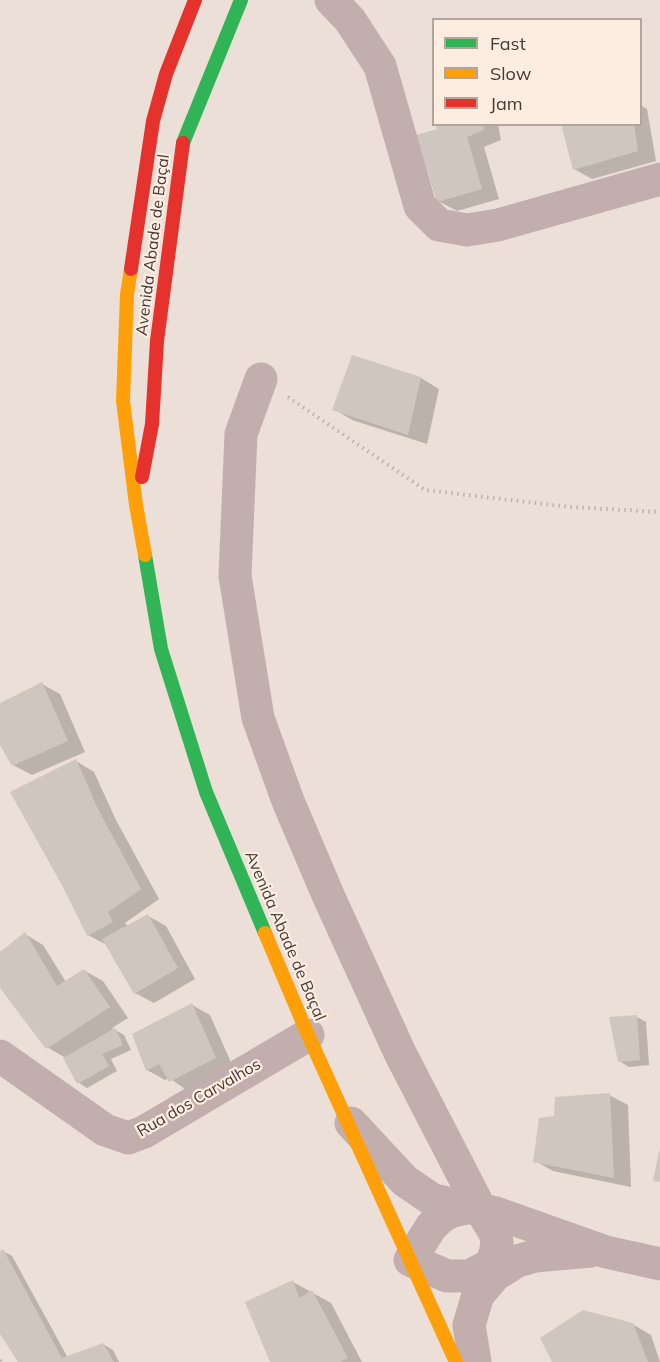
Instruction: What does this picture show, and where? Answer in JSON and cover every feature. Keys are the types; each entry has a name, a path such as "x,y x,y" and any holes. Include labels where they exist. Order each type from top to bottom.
{"main road":[{"name":"Avenida Abade de Baçal","path":"195,0 166,74 153,121 127,294 123,401 136,505 161,650 206,792 308,1035 456,1362"},
{"name":"Avenida Abade de Baçal","path":"136,505 152,424 158,341 182,145 241,0"}],"street":[{"path":"331,0 350,21 380,66 420,206 439,225 466,230 498,225 660,179"},
{"path":"261,379 241,434 235,576 258,718 293,812 385,1021 474,1209 495,1233 497,1242 495,1255 490,1265 469,1276"},
{"name":"Rua dos Carvalhos","path":"0,1056 105,1130 128,1138 144,1132 308,1035"},
{"path":"346,1118 405,1181 433,1200 474,1209 606,1251 660,1264"},
{"path":"474,1209 452,1211 441,1217 431,1227 410,1260 447,1276 469,1276 536,1256 606,1251"},
{"path":"475,1362 469,1325 478,1295 495,1275 517,1261"}],"path":[{"path":"261,379 425,490 570,507 660,512"}],"building":[{"path":"436,126 483,126 484,130 467,137 482,189 437,202 416,135 437,129"},
{"path":"562,126 634,126 638,151 573,170"},
{"path":"352,355 421,377 408,435 332,410"},
{"path":"42,682 68,741 12,766 0,745 0,703"},
{"path":"76,759 98,809 141,889 108,912 113,922 87,936 64,889 10,792"},
{"path":"148,914 178,968 134,994 102,939"},
{"path":"25,932 57,986 84,969 110,1007 46,1049 0,988 0,952"},
{"path":"192,1003 216,1058 169,1082 159,1064 146,1071 132,1034"},
{"path":"637,1015 640,1060 618,1062 609,1017"},
{"path":"115,1028 123,1045 102,1054 109,1066 77,1084 63,1058"},
{"path":"610,1093 614,1178 533,1162 539,1118 554,1116 555,1097"},
{"path":"660,1151 660,1182 653,1181"},
{"path":"3,1249 62,1358 103,1343 114,1362 18,1362 0,1334 0,1251"},
{"path":"293,1280 299,1298 312,1290 348,1358 340,1362 270,1362 245,1302"},
{"path":"583,1310 633,1323 648,1362 552,1362 540,1338"}],"traffic: fast":[{"path":"183,143 241,0"},
{"path":"145,555 161,649 206,792 265,933"}],"traffic: slow":[{"path":"131,269 127,294 123,401 136,505 145,555"},
{"path":"265,933 308,1035 456,1362"}],"traffic: jam":[{"path":"131,269 153,121 166,74 195,0"},
{"path":"142,477 152,424 157,341 183,143"}]}
